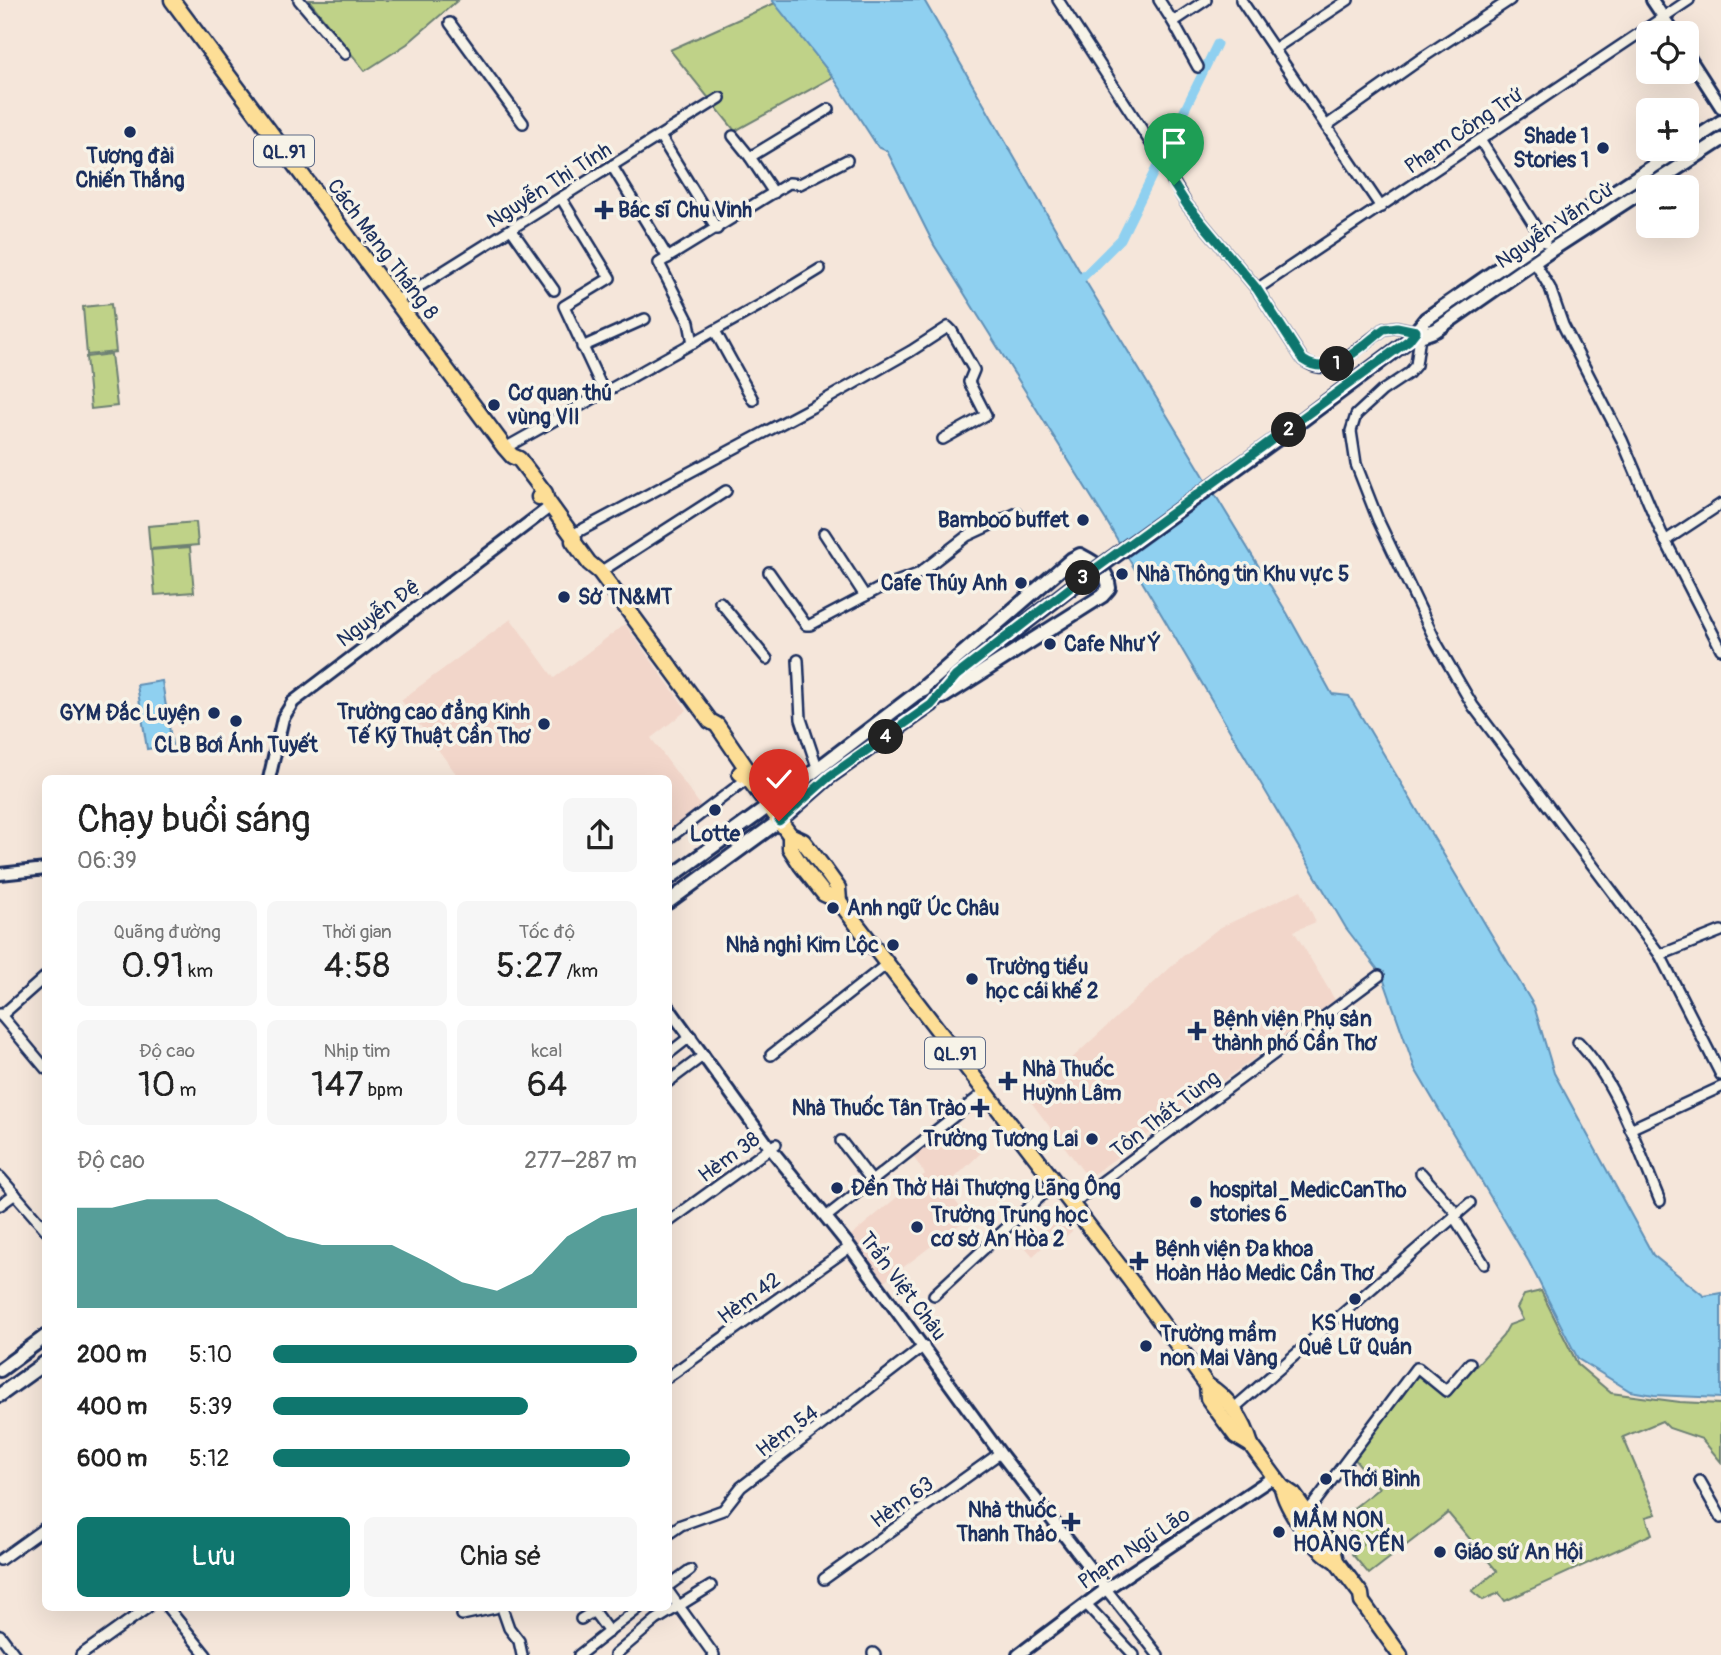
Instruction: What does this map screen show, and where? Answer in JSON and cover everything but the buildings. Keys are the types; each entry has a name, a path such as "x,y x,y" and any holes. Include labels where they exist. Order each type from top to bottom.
{"highway":[{"name":"Cách Mạng Tháng 8","path":"172,0 508,452 513,464 539,497 548,503 589,563 597,568 710,721 710,730 790,835 790,848 802,865 824,894 839,901 1207,1385 1220,1393 1233,1409 1247,1430 1251,1446"},
{"name":"Cách Mạng Tháng 8","path":"1207,1385 1209,1398 1236,1436 1251,1446 1278,1481 1294,1495 1333,1549 1336,1561 1400,1655"},
{"name":"Cách Mạng Tháng 8","path":"1278,1481 1285,1501 1325,1556 1336,1561"},
{"name":"Cách Mạng Tháng 8","path":"1361,1594 1370,1597 1412,1655"}],"main road":[{"path":"1699,136 1721,122"},
{"name":"Nguyễn Văn Cừ","path":"1415,335 1436,330 1534,261 1721,140"},
{"name":"Nguyễn Văn Cừ","path":"956,676 1080,580 1277,439 1415,335 1426,319 1542,238 1661,161"},
{"path":"672,876 917,693 1072,559 1080,555 1096,563 1107,575 1109,588 1102,596 931,705 830,776 779,821 672,899"},
{"path":"917,693 956,676"},
{"path":"931,705 956,676"},
{"path":"0,1370 42,1339"},
{"path":"0,1395 42,1365"}],"street":[{"path":"299,0 345,54"},
{"path":"1058,0 1152,145 1187,205 1257,289 1303,360 1321,368 1338,364 1390,327 1415,335 1416,365 1356,415 1350,431 1356,464 1378,520 1437,645 1473,706 1660,955 1721,1076"},
{"path":"1159,0 1198,67"},
{"path":"1173,22 1206,0"},
{"path":"1241,0 1381,207"},
{"path":"1274,49 1348,0"},
{"path":"1326,126 1424,56 1510,0"},
{"path":"1652,0 1666,21"},
{"name":"Phạm Công Trứ","path":"1257,289 1689,0"},
{"path":"450,23 523,123"},
{"path":"1699,73 1721,107"},
{"name":"Nguyễn Thị Tính","path":"396,301 720,98"},
{"path":"750,157 829,109"},
{"path":"660,136 717,229"},
{"path":"733,136 774,193"},
{"path":"1480,140 1551,250"},
{"path":"693,343 689,322 659,263 791,182 800,184 847,160"},
{"path":"612,166 668,258"},
{"path":"561,198 610,278 564,306 604,392"},
{"path":"511,229 554,290"},
{"path":"1534,261 1549,288 1563,325 1622,440 1665,541 1721,649"},
{"path":"508,452 604,392 820,269"},
{"path":"582,347 645,319"},
{"path":"573,537 816,405 948,327 974,370 969,382 986,415 943,439"},
{"path":"715,331 753,400"},
{"path":"597,568 726,491"},
{"name":"Nguyễn Đệ","path":"270,775 283,718 293,702 548,503"},
{"path":"1665,541 1721,504"},
{"path":"769,572 806,625 815,624 889,584 918,574 967,536 1017,513"},
{"path":"824,533 865,596"},
{"path":"720,602 767,659"},
{"path":"798,660 801,719 817,767"},
{"path":"672,836 748,778"},
{"path":"0,874 42,869"},
{"path":"1660,955 1721,931"},
{"path":"771,1055 887,964"},
{"name":"Tôn Thất Tùng","path":"1072,1204 1379,976"},
{"path":"42,979 1,1015 42,1063"},
{"name":"Trần Việt Châu","path":"672,1012 924,1346 1000,1453 1106,1589"},
{"path":"672,1051 691,1036"},
{"path":"1578,1042 1595,1060 1630,1129 1660,1201"},
{"path":"672,1079 704,1055"},
{"path":"1630,1129 1721,1087"},
{"path":"826,1217 985,1092"},
{"path":"841,1140 872,1181"},
{"name":"Hèm 38","path":"672,1219 774,1146"},
{"path":"1421,1173 1456,1215 1484,1264"},
{"path":"0,1177 42,1225"},
{"path":"934,1295 1055,1183"},
{"path":"0,1205 15,1194"},
{"path":"1233,1409 1470,1203"},
{"name":"Hèm 42","path":"672,1374 850,1247"},
{"name":"Hèm 54","path":"672,1531 681,1525 723,1510 741,1487 924,1346"},
{"path":"1307,1513 1416,1368 1446,1391 1471,1363"},
{"name":"Hèm 63","path":"824,1580 1000,1453"},
{"name":"Phạm Ngũ Lão","path":"1018,1655 1106,1589 1278,1481"},
{"path":"1700,1481 1721,1518"},
{"path":"0,1560 42,1530"},
{"path":"672,1583 690,1570"},
{"path":"672,1609 711,1586"},
{"path":"1106,1589 1158,1655"},
{"path":"672,1596 713,1655"},
{"path":"1086,1604 1134,1655"},
{"path":"81,1655 143,1611"},
{"path":"170,1611 206,1655"},
{"path":"462,1615 481,1611"},
{"path":"503,1611 509,1628 519,1641 522,1655"},
{"path":"579,1655 635,1611"},
{"path":"615,1655 669,1611"},
{"path":"581,1619 595,1613 609,1632"},
{"path":"0,1635 15,1655"},
{"path":"1119,1655 1126,1647"}],"shaded area":[{"name":"Trường cao đẳng Kinh Tế Kỹ Thuật Cần Thơ","path":"511,619 554,678 625,624 687,710 651,738 704,810 672,835 672,775 457,775 401,700"},
{"name":"Bệnh viện Phụ sản thành phố Cần Thơ","path":"1301,890 1316,922 1294,931 1335,1000 1088,1178 1025,1094 1068,1062 1183,956 1219,928"},
{"name":"Trường Trung học cơ sở An Hòa 2","path":"956,1123 982,1152 945,1187 968,1218 884,1282 849,1237 925,1174 912,1155"},
{"path":"1060,1213 1072,1226 1072,1231 1055,1247 1048,1242 1033,1256 1024,1246"}],"green space":[{"path":"309,0 458,0 407,44 365,71"},
{"path":"775,3 833,77 735,131 670,50"},
{"path":"111,304 116,352 87,355 83,307"},
{"path":"111,354 117,406 91,409 86,357"},
{"path":"196,522 198,545 150,549 148,526"},
{"path":"190,547 194,592 155,595 151,550"},
{"path":"1541,1291 1578,1365 1611,1393 1721,1404 1721,1462 1702,1439 1669,1428 1662,1421 1623,1437 1656,1514 1646,1517 1652,1534 1505,1601 1499,1593 1483,1600 1472,1591 1497,1571 1448,1513 1369,1574 1352,1554 1362,1544 1340,1519 1379,1488 1353,1457 1417,1372 1449,1396 1503,1336 1509,1325 1523,1320 1517,1308 1524,1295"}],"water":[{"path":"772,0 924,0 1083,277 1287,613 1332,694 1349,696 1534,1006 1554,1073 1653,1255 1704,1296 1721,1293 1721,1398 1654,1395 1630,1391 1578,1359 1529,1262 1415,1069 1382,975 1346,928 1107,522 934,245 887,151 878,147 833,77"},
{"path":"162,681 172,745 147,749 137,685"}],"waterway":[{"path":"1083,277 1121,239 1217,44"}],"place":[{"name":"Tượng đài Chiến Thắng","path":"130,132"},
{"name":"Shade 1 Stories 1","path":"1603,148"},
{"name":"Bác sĩ Chu Vinh","path":"604,210"},
{"name":"Cơ quan thú vùng VII","path":"494,405"},
{"name":"Bamboo buffet","path":"1083,520"},
{"name":"Nhà Thông tin Khu vực 5","path":"1122,574"},
{"name":"Cafe Thúy Anh","path":"1021,583"},
{"name":"Sở TN&MT","path":"564,597"},
{"name":"Cafe Như Ý","path":"1050,644"},
{"name":"GYM Đắc Luyện","path":"214,713"},
{"name":"CLB Bơi Ánh Tuyết","path":"236,721"},
{"name":"Trường cao đẳng Kinh Tế Kỹ Thuật Cần Thơ","path":"544,724"},
{"name":"Lotte","path":"715,810"},
{"name":"Anh ngữ Úc Châu","path":"833,908"},
{"name":"Nhà nghỉ Kim Lộc","path":"893,945"},
{"name":"Trường tiểu học cái khế 2","path":"972,979"},
{"name":"Bệnh viện Phụ sản thành phố Cần Thơ","path":"1197,1031"},
{"name":"Nhà Thuốc Huỳnh Lâm","path":"1008,1081"},
{"name":"Nhà Thuốc Tân Trào","path":"980,1108"},
{"name":"Trường Tương Lai","path":"1092,1139"},
{"name":"Đền Thờ Hải Thượng Lãng Ông","path":"837,1188"},
{"name":"hospital_MedicCanTho stories 6","path":"1196,1202"},
{"name":"Trường Trung học cơ sở An Hòa 2","path":"917,1227"},
{"name":"Bệnh viện Đa khoa Hoàn Hảo Medic Cần Thơ","path":"1139,1261"},
{"name":"KS Hương Quê Lữ Quán","path":"1355,1299"},
{"name":"Trường mầm non Mai Vàng","path":"1146,1346"},
{"name":"Thới Bình","path":"1326,1479"},
{"name":"Nhà thuốc Thanh Thảo","path":"1071,1522"},
{"name":"MẦM NON HOÀNG YẾN","path":"1279,1532"},
{"name":"Giáo sứ An Hội","path":"1440,1552"}],"route":[{"path":"779,821 830,776 931,705 956,676 1080,580 1277,439 1409,340 1416,331 1397,327 1384,329 1338,364 1321,368 1312,366 1303,360 1257,289 1187,205 1174,185"}]}
